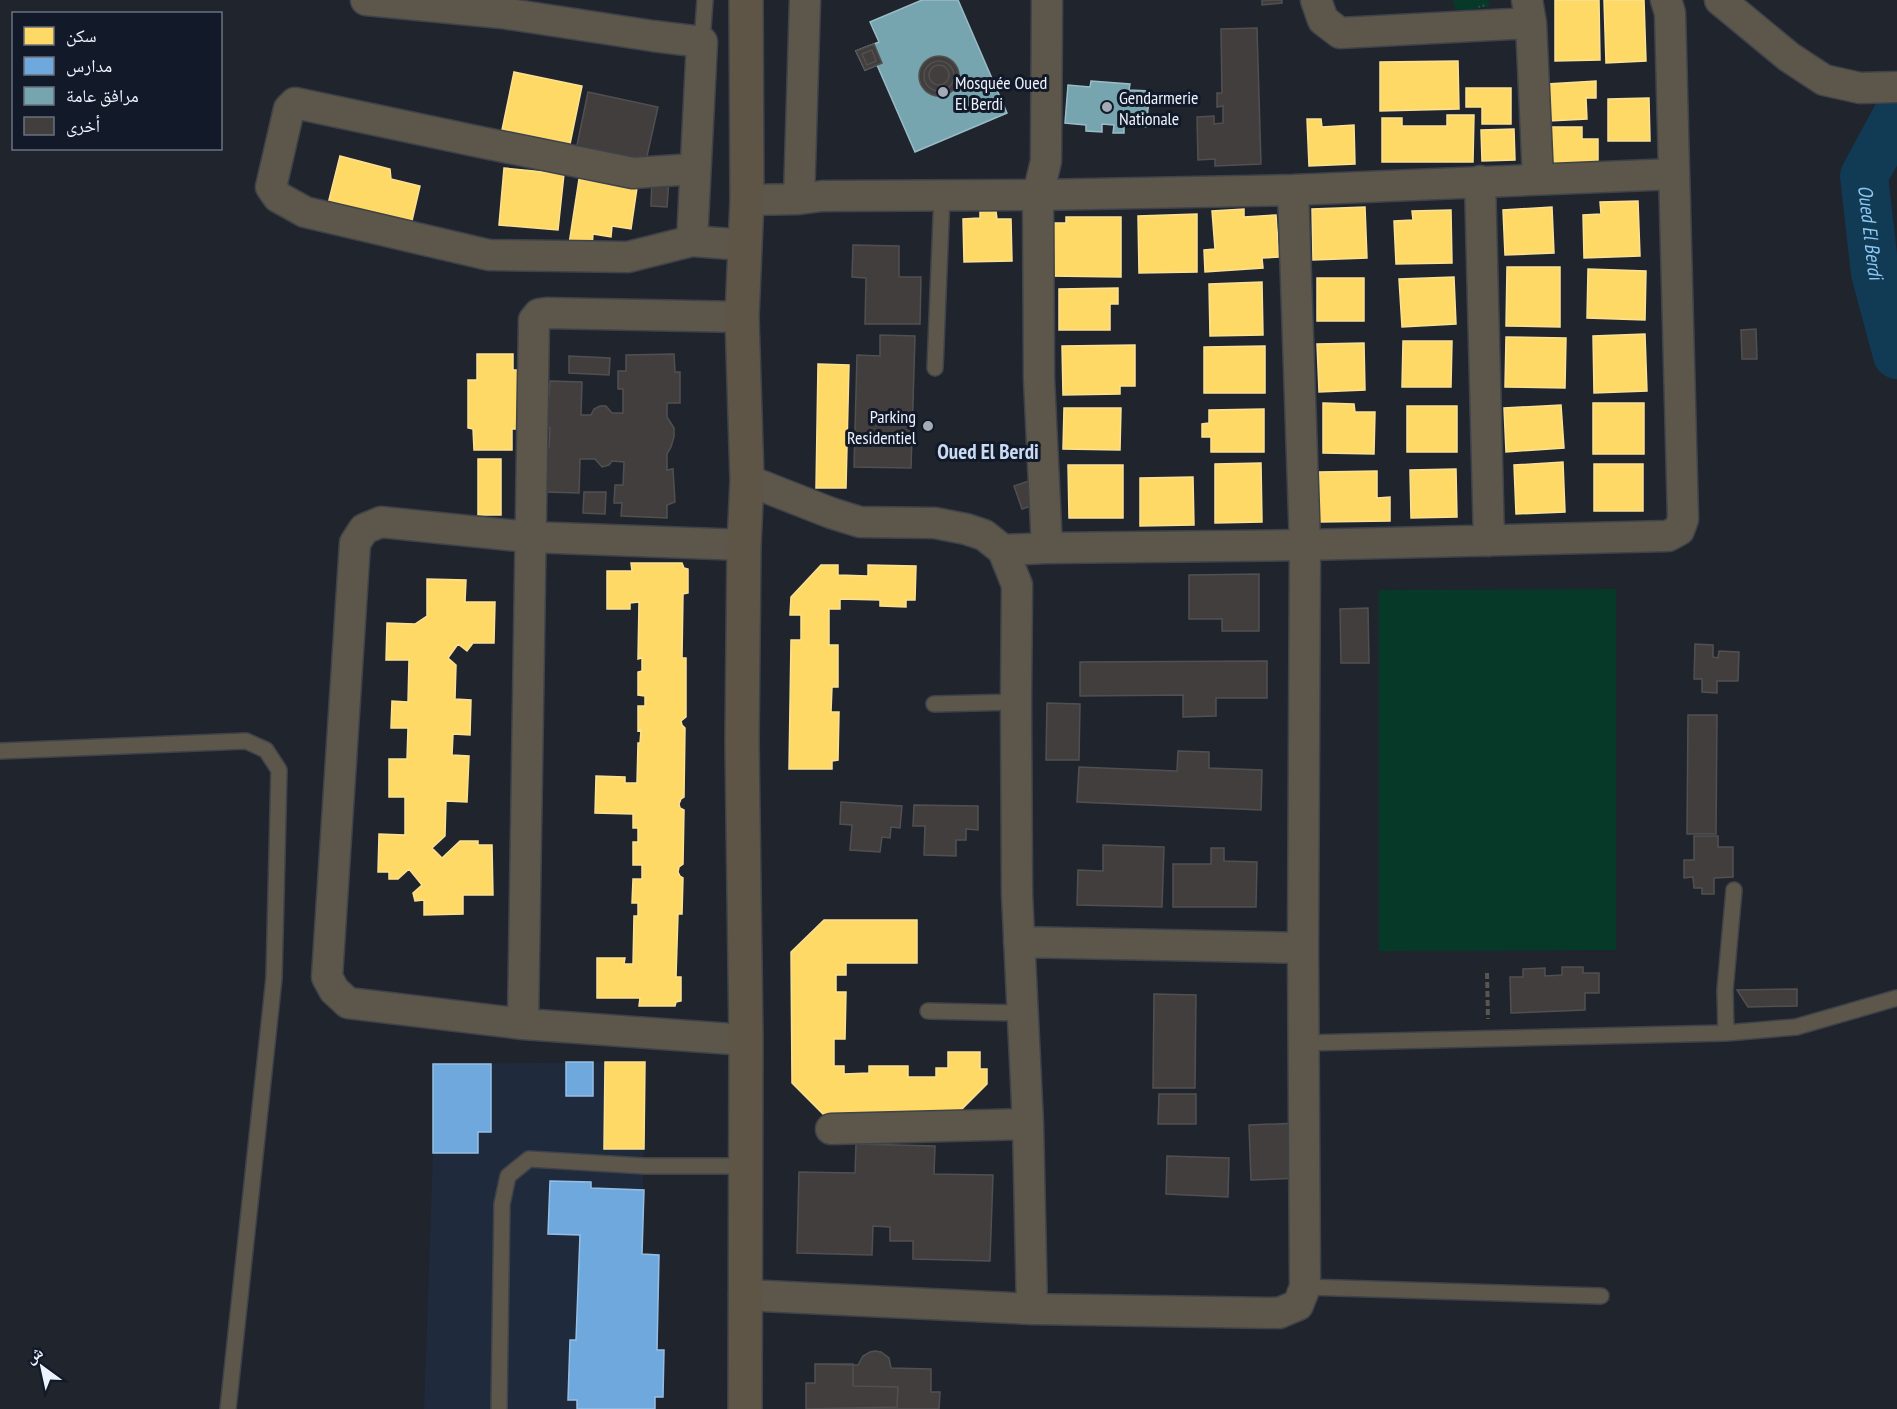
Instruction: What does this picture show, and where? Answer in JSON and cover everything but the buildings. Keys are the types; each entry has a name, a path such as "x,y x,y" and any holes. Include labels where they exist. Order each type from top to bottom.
{"main road":[{"path":"745,1409 744,1295 747,1166 742,741 747,480 742,317 747,200 746,0"}],"street":[{"path":"366,0 502,13 702,42 692,241"},
{"path":"800,199 806,0"},
{"path":"1047,0 1046,161 1038,195 1039,378 1047,548"},
{"path":"1316,0 1323,20 1340,33 1529,12 1538,178"},
{"path":"1003,550 1489,542 1668,536 1679,530 1683,519 1670,13 1666,0"},
{"path":"1720,0 1789,57 1824,80 1860,88 1897,87"},
{"path":"695,169 633,172 295,103 289,109 271,187 278,197 305,212 489,255 628,257 692,241 744,245"},
{"path":"747,200 800,199 822,196 1293,190 1674,174"},
{"path":"1480,181 1489,542"},
{"path":"744,1295 1032,1309 1279,1313 1298,1305 1305,1287 1303,948 1305,545 1293,190"},
{"path":"523,1024 534,320 539,314 742,317"},
{"path":"747,480 860,522 935,523 966,528 984,535 1003,550 1017,585 1017,894 1029,1124 1032,1309"},
{"path":"744,545 529,537 381,522 364,530 355,543 327,977 334,990 348,1003 523,1024 746,1040"},
{"path":"1019,942 1303,948"},
{"path":"831,1129 1029,1124"}],"lane":[{"path":"702,42 705,0"},
{"path":"935,368 942,195"},
{"path":"934,704 1016,702"},
{"path":"0,751 246,741 266,750 279,770 274,978 228,1409"},
{"path":"1726,1033 1725,990 1734,890"},
{"path":"1304,1043 1726,1033 1796,1027 1897,998"},
{"path":"928,1011 1022,1013"},
{"path":"499,1409 502,1204 508,1176 529,1160 644,1166 747,1166"},
{"path":"1305,1287 1601,1296"}],"path":[{"path":"1487,973 1488,1038"}],"shaded area":[{"path":"645,1062 642,1254 659,1255 657,1349 664,1350 663,1397 655,1397 655,1409 424,1409 433,1153 433,1064"}],"green space":[{"path":"1453,0 1490,2 1489,6 1462,11 1455,8"},
{"path":"1616,589 1616,950 1379,951 1379,590"}],"waterway":[{"name":"Oued El Berdi","path":"1897,115 1864,176 1875,273 1897,355"}],"place":[{"name":"Mosquée Oued El Berdi","path":"943,92"},
{"name":"Gendarmerie Nationale","path":"1107,107"},
{"name":"Parking Residentiel","path":"928,426"}],"district":[{"name":"Oued El Berdi","path":"988,451"}]}
